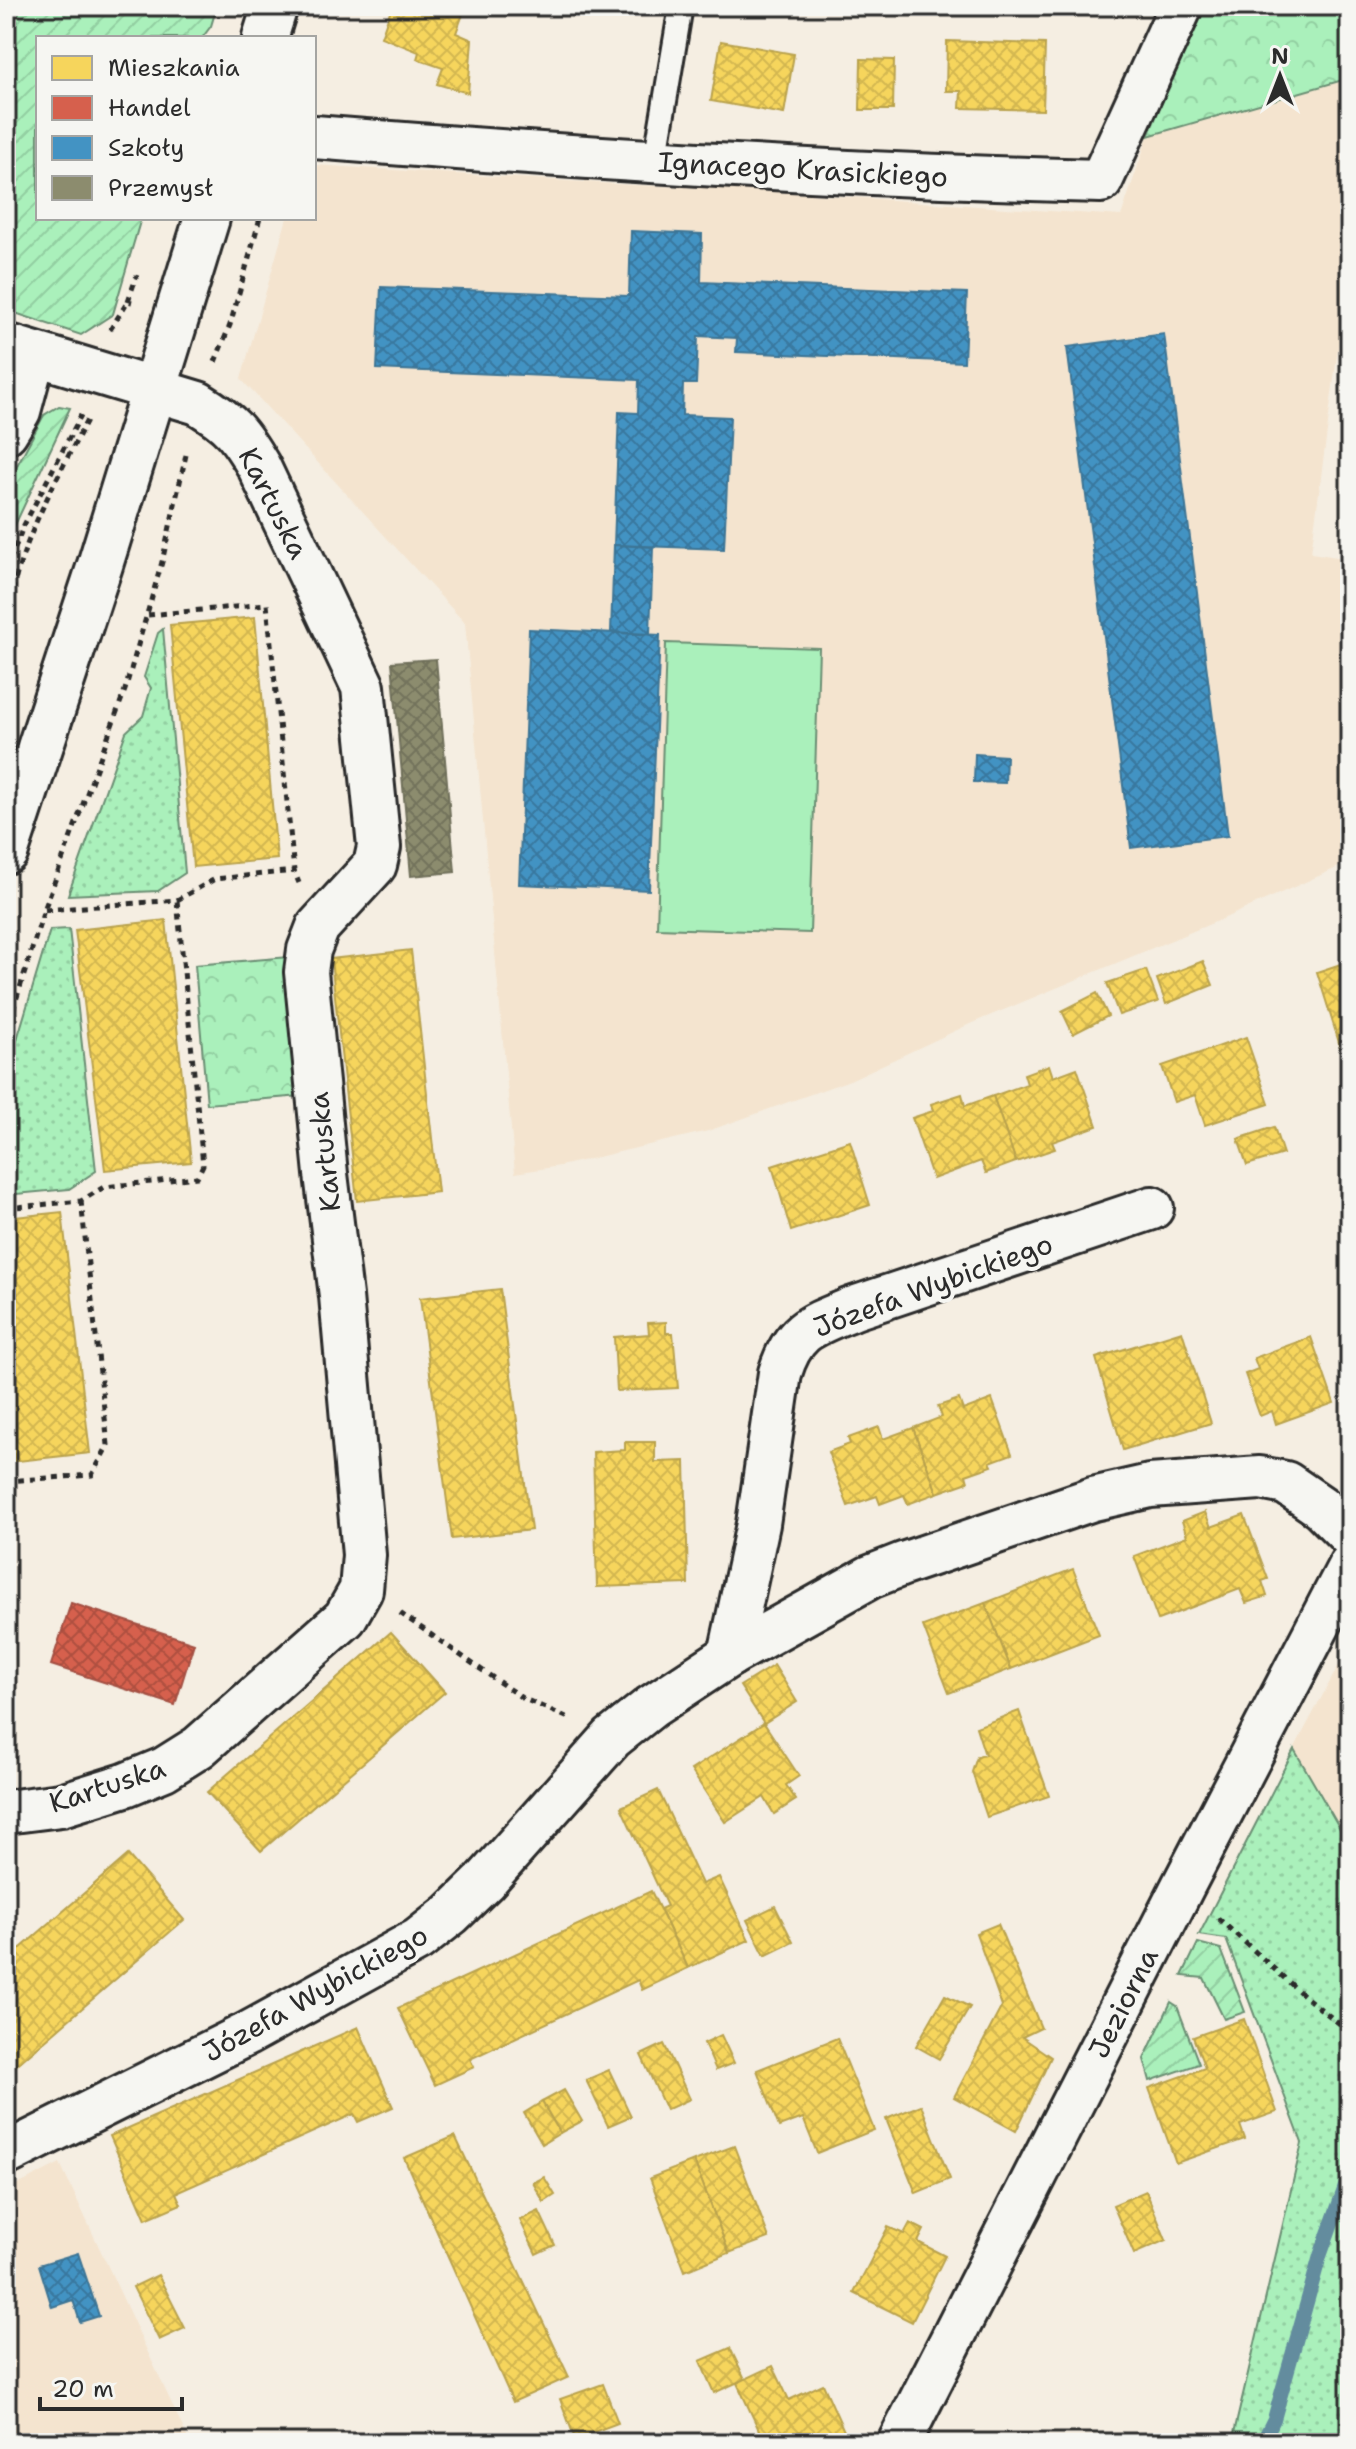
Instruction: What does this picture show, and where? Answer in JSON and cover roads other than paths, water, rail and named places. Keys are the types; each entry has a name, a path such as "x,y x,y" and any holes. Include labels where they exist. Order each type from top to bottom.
{"main road":[{"path":"266,36 275,6"},
{"path":"6,851 100,565 206,220"}],"street":[{"name":"Ignacego Krasickiego","path":"316,137 655,161 1101,181 1181,6"},
{"name":"Kartuska","path":"6,1812 61,1805 87,1797 164,1769 188,1754 345,1618 361,1590 364,1555 344,1327 306,972 309,950 318,927 375,865 379,847 363,687 259,467 240,435 222,418 198,403 20,350"},
{"path":"6,432 19,411 20,350"},
{"name":"Józefa Wybickiego","path":"730,1655 758,1524 780,1373 787,1350 796,1339 811,1326 854,1308 1152,1208"},
{"name":"Józefa Wybickiego","path":"6,2154 247,2034 418,1940 484,1882 612,1738 651,1707 730,1655 870,1577 1093,1499 1150,1486 1260,1478 1286,1483 1321,1507 1350,1536"},
{"name":"Jeziorna","path":"899,2443 1350,1565"}],"lane":[{"path":"655,161 681,6"}],"waterway":[{"path":"1262,2443 1274,2419 1320,2256 1350,2173"}]}
